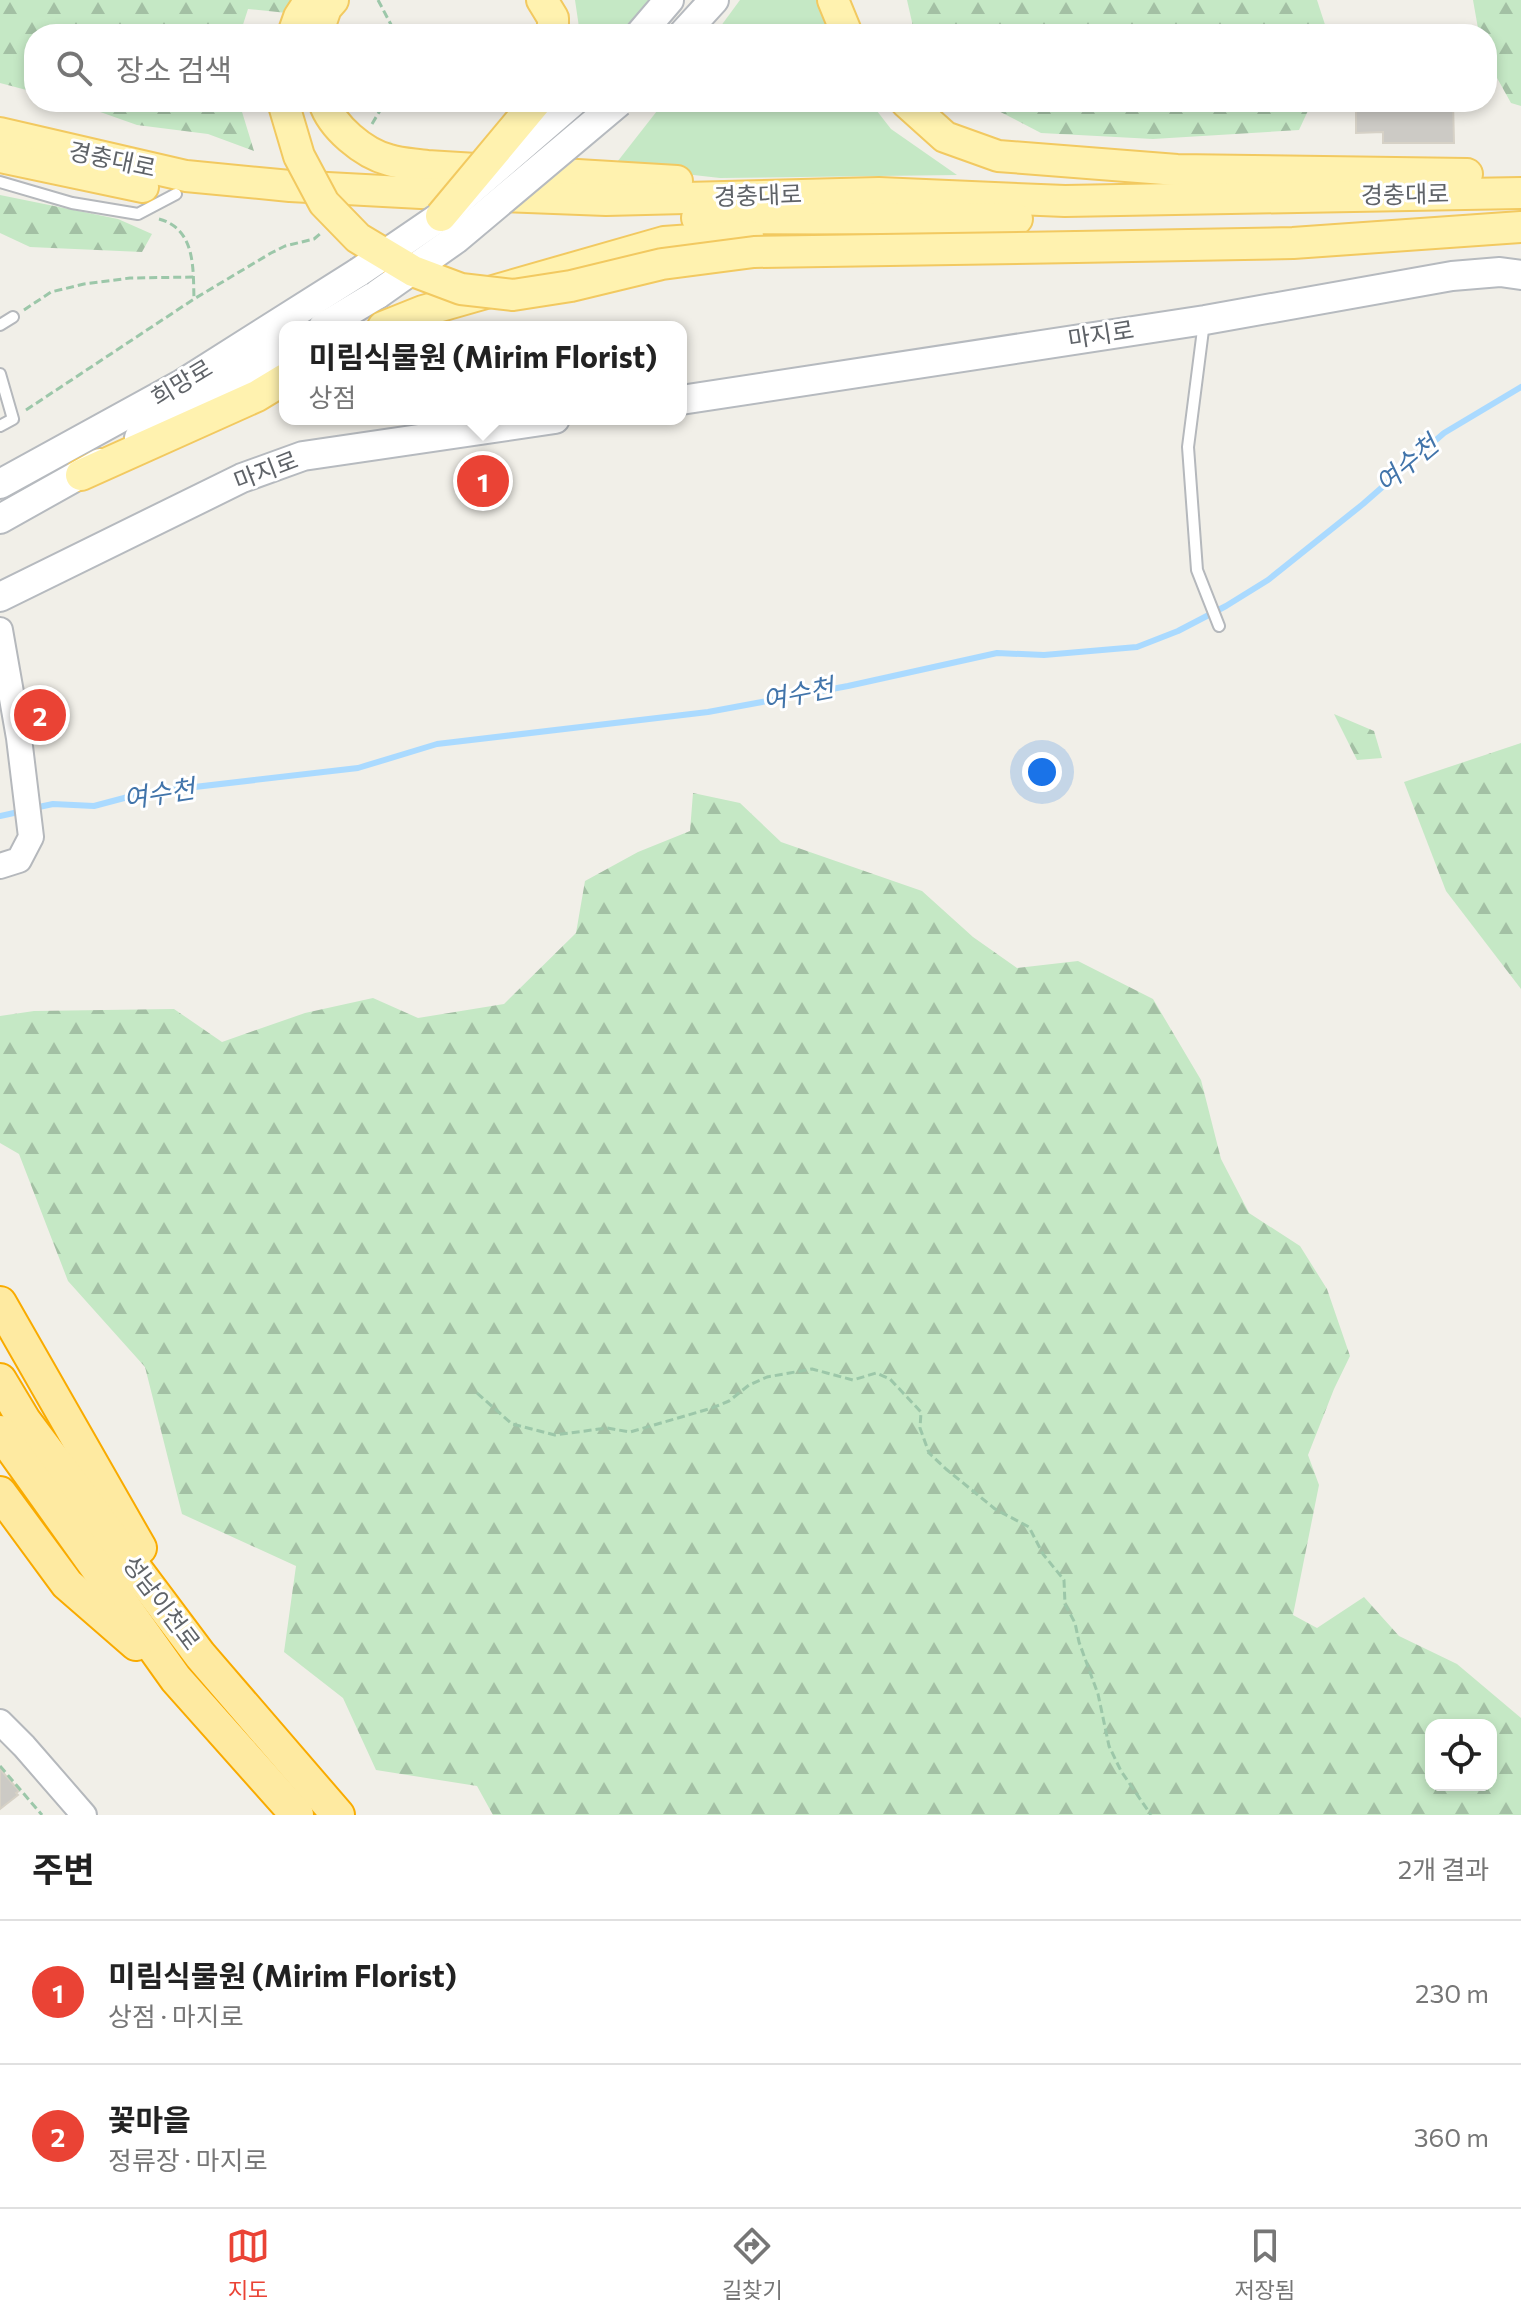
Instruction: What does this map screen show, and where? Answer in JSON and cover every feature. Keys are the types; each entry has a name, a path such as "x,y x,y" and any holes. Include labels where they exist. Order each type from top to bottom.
{"highway":[{"path":"0,1303 200,1655"},
{"name":"성남이천로","path":"0,1380 24,1420 200,1655 338,1815"},
{"name":"성남이천로","path":"0,1432 176,1679 297,1815"},
{"path":"0,1493 67,1584 176,1679"}],"main road":[{"path":"297,24 310,0"},
{"path":"320,24 326,8 333,0"},
{"path":"542,0 553,18 553,24"},
{"path":"649,24 669,0"},
{"path":"692,24 714,0"},
{"path":"833,0 843,24"},
{"path":"284,112 299,156 324,203 358,238 413,271 461,289 513,295 571,286 662,264 754,252 1293,243 1521,227"},
{"path":"327,112 351,139 387,160 427,166 879,193"},
{"path":"441,216 528,112"},
{"name":"희망로","path":"282,321 441,216 561,112"},
{"path":"333,321 378,294 456,239 607,112"},
{"path":"917,112 945,137 998,156 1177,170 1521,175"},
{"name":"경충대로","path":"0,133 186,176 290,186 606,200 879,193 1065,201 1521,193"},
{"name":"경충대로","path":"0,157 176,194 296,207 411,213 599,218 1039,219 1521,213"},
{"path":"400,321 451,303 664,242 1039,219"},
{"name":"마지로","path":"687,399 1205,320 1452,276 1500,272 1521,275"},
{"name":"희망로","path":"0,484 182,384 279,323"},
{"name":"희망로","path":"0,519 81,475 279,353"},
{"path":"81,475 257,396 279,383"},
{"name":"마지로","path":"0,597 242,478 303,456 514,425"}],"street":[{"path":"0,630 19,738 31,837 19,860 0,866"},
{"path":"0,1722 84,1815"}],"lane":[{"path":"0,182 72,203 138,214 176,194"},
{"path":"0,325 13,317"},
{"path":"1205,320 1188,447 1197,570 1218,623"},
{"path":"0,374 13,419 0,426"}],"path":[{"path":"378,0 391,24"},
{"path":"368,131 379,112"},
{"path":"138,214 169,222 182,231 192,257 194,299"},
{"path":"13,419 194,299 271,253 314,239 323,231"},
{"path":"13,317 51,292 84,284 130,278 194,277"},
{"path":"477,1393 512,1424 555,1435 607,1428 630,1432 712,1408 729,1401 749,1385 782,1374 812,1369 853,1380 876,1373 890,1379 921,1412 920,1428 929,1453 995,1509 1029,1527 1043,1554 1064,1580 1065,1604 1075,1623 1098,1694 1109,1746 1121,1771 1151,1815"},
{"path":"0,1766 42,1815"}],"green space":[{"path":"0,0 294,0 287,13 248,9 243,24 24,24 24,89 0,83"},
{"path":"575,0 655,0 632,24 579,24"},
{"path":"740,0 820,0 827,24 722,24"},
{"path":"907,0 1317,0 1325,24 912,24"},
{"path":"1473,0 1521,0 1521,106 1511,103 1497,78 1497,24 1477,24"},
{"path":"100,112 242,112 254,151 208,134 137,125"},
{"path":"656,112 878,112 891,129 957,175 720,178 614,166"},
{"path":"1000,112 1307,112 1299,130 1153,139 1041,133"},
{"path":"0,195 118,219 152,234 142,252 30,247 0,233"},
{"path":"1334,714 1374,731 1382,758 1357,760"},
{"path":"1521,743 1521,989 1446,891 1404,782"},
{"path":"693,793 740,803 781,842 922,891 973,937 1017,968 1078,961 1153,999 1201,1080 1221,1159 1249,1213 1300,1246 1327,1289 1350,1356 1308,1455 1319,1485 1293,1615 1317,1628 1364,1597 1399,1636 1457,1664 1521,1718 1521,1815 493,1815 477,1786 376,1770 343,1698 284,1652 296,1566 182,1514 145,1367 68,1281 19,1154 0,1143 0,1016 34,1011 174,1009 222,1042 305,1013 373,998 418,1018 504,1004 576,933 585,881 638,852 690,831"}],"building":[{"path":"1356,112 1453,112 1454,143 1383,143 1383,132 1356,133"},
{"path":"0,1769 19,1791 0,1809"}],"waterway":[{"name":"여수천","path":"34,808 53,804 94,806 143,793 358,768 437,744 708,712 848,686 997,653 1044,655 1137,647 1178,631 1268,580 1363,504 1444,433 1521,387"},
{"name":"여수천","path":"0,816 23,811"}],"place":[{"name":"미림식물원 (Mirim Florist)","path":"483,481"},
{"name":"꽃마을","path":"40,715"}]}
